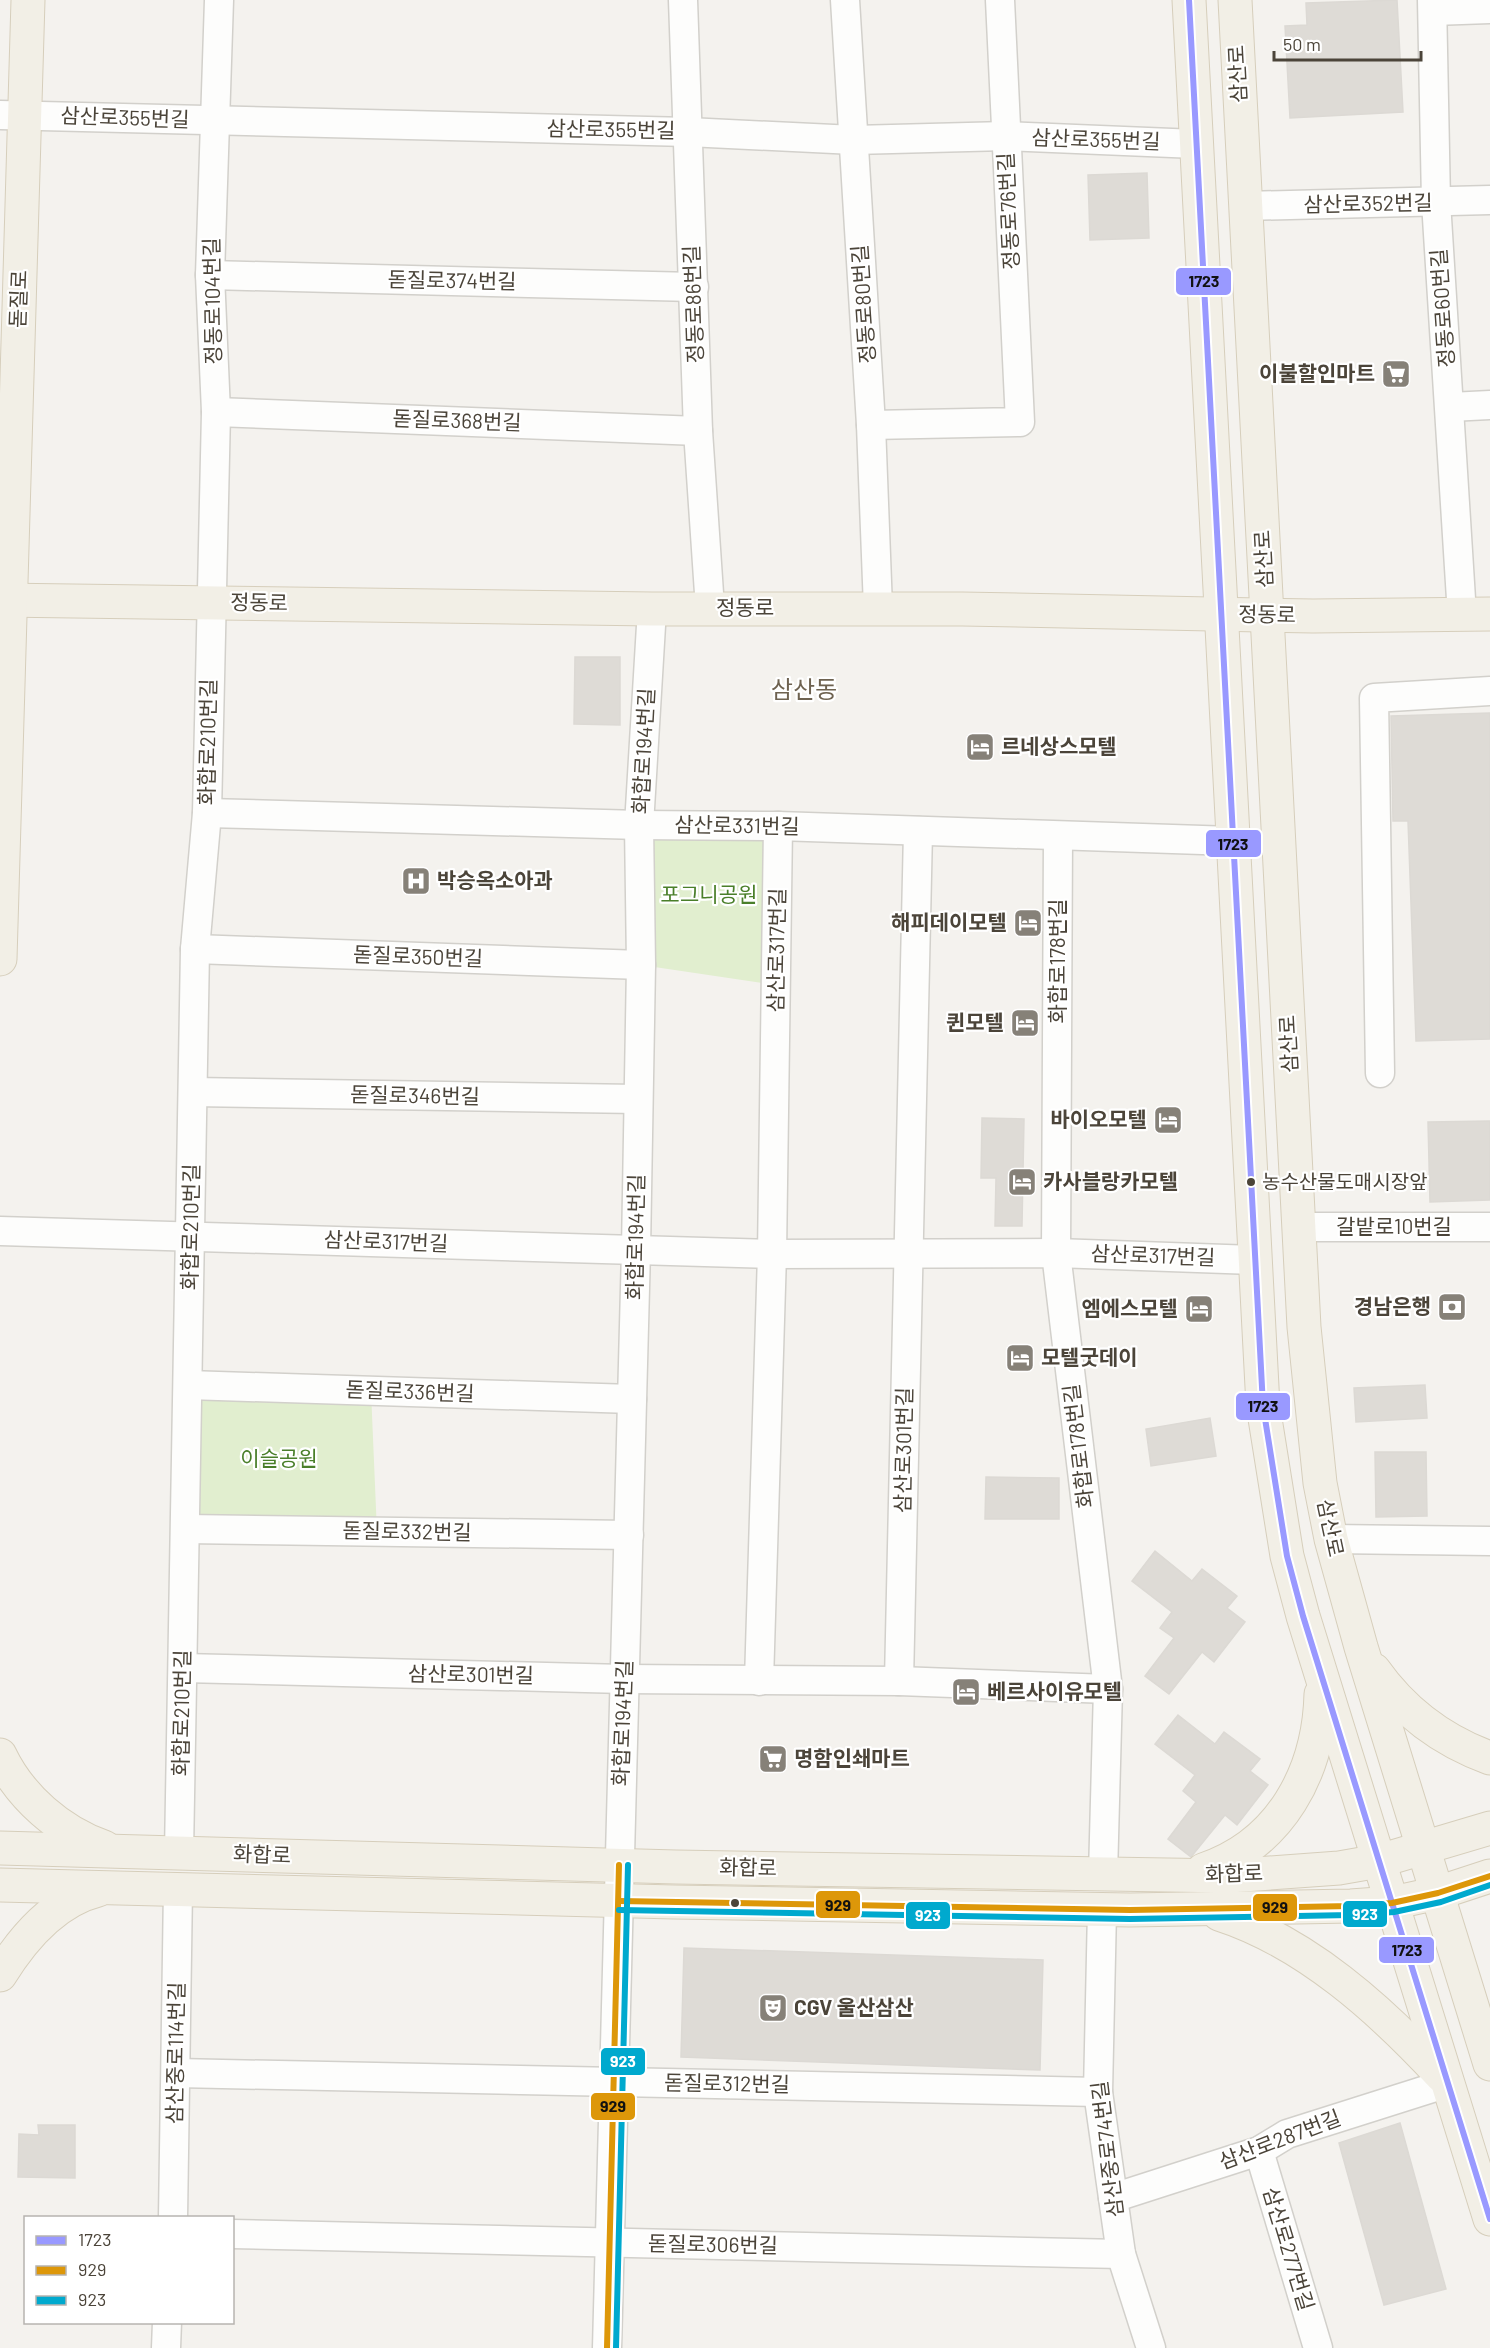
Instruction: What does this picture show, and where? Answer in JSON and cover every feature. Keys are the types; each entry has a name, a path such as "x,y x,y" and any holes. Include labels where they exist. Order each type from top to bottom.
{"main road":[{"name":"돋질로","path":"0,959 13,115 28,0"},
{"path":"1189,0 1263,1406 1287,1556 1320,1671 1490,2219"},
{"name":"삼산로","path":"1234,0 1310,1404 1320,1483 1331,1539 1361,1647 1490,2064"},
{"name":"정동로","path":"5,600 652,609 878,608 1267,615 1476,615"},
{"path":"1361,1647 1391,1692 1411,1711 1454,1743 1490,1758"},
{"path":"1179,1875 1211,1867 1244,1851 1273,1826 1286,1810 1306,1775 1313,1754 1321,1714 1320,1671"},
{"path":"0,1755 14,1779 41,1809 78,1836 114,1851"},
{"name":"화합로","path":"0,1848 619,1865 1103,1875 1240,1875 1338,1868 1379,1861 1424,1850 1490,1828"},
{"path":"112,1887 81,1880 74,1868 82,1855 114,1851"},
{"name":"화합로","path":"0,1884 619,1901 1102,1910 1392,1903 1438,1893 1490,1876"},
{"path":"0,1975 24,1941 49,1915 78,1897 112,1887"},
{"path":"1203,1909 1263,1932 1341,1982 1415,2047 1448,2083"}],"street":[{"name":"정동로104번길","path":"212,603 216,412 210,275 219,0"},
{"name":"정동로86번길","path":"683,0 698,431 710,608"},
{"name":"정동로80번길","path":"845,0 871,424 878,608"},
{"name":"정동로76번길","path":"871,424 1020,422 1000,0"},
{"path":"1433,5 1490,9"},
{"name":"정동로60번길","path":"1433,5 1436,202 1450,407 1476,615"},
{"name":"삼산로355번길","path":"13,115 688,132 854,140 1006,136 1196,144"},
{"name":"삼산로352번길","path":"1245,206 1490,200"},
{"name":"돋질로374번길","path":"210,275 694,287"},
{"path":"1450,407 1490,405"},
{"name":"돋질로368번길","path":"216,412 698,431"},
{"name":"화합로210번길","path":"179,1853 195,949 207,813 212,603"},
{"name":"화합로194번길","path":"607,2348 636,1250 641,965 639,825 652,609"},
{"path":"1380,1073 1374,698 1490,691"},
{"name":"삼산로331번길","path":"207,813 639,825 778,826 1232,841"},
{"name":"삼산로317번길","path":"772,1254 778,826"},
{"path":"909,1255 918,831"},
{"name":"화합로178번길","path":"1058,836 1056,1253 1108,1689 1103,1875"},
{"name":"돋질로350번길","path":"195,949 641,965"},
{"name":"돋질로346번길","path":"193,1092 637,1099"},
{"name":"갈밭로10번길","path":"1299,1227 1490,1227"},
{"name":"삼산로317번길","path":"0,1231 772,1254 1056,1253 1254,1260"},
{"path":"759,1681 772,1254"},
{"name":"삼산로301번길","path":"899,1681 909,1255"},
{"name":"돋질로336번길","path":"188,1385 632,1399"},
{"name":"돋질로332번길","path":"186,1529 628,1535"},
{"path":"1331,1539 1490,1541"},
{"name":"삼산로301번길","path":"183,1668 624,1679 899,1681 1108,1689"},
{"name":"삼산중로114번길","path":"173,2216 177,2073 178,1888"},
{"name":"삼산중로74번길","path":"1102,1910 1098,2092 1121,2254 1151,2348"},
{"name":"돋질로312번길","path":"177,2073 1098,2092"},
{"name":"삼산로287번길","path":"1113,2198 1259,2151 1287,2134 1448,2083"},
{"name":"삼산로277번길","path":"1259,2151 1318,2348"},
{"name":"돋질로306번길","path":"234,2234 1121,2254"},
{"path":"166,2348 167,2324"}],"green space":[{"name":"포그니공원","path":"639,825 778,826 776,985 641,965"},
{"name":"이슬공원","path":"188,1385 371,1391 377,1532 186,1529"}],"building":[{"path":"1397,0 1403,112 1290,118 1285,26 1307,25 1306,3"},
{"path":"1147,173 1149,238 1090,240 1088,175"},
{"path":"575,657 620,657 620,725 574,724"},
{"path":"1490,713 1490,1039 1416,1041 1408,821 1393,821 1391,716"},
{"path":"982,1118 1024,1119 1022,1226 995,1226 996,1178 981,1178"},
{"path":"1490,1121 1490,1200 1430,1202 1428,1122"},
{"path":"1425,1385 1427,1418 1356,1422 1354,1388"},
{"path":"1210,1418 1216,1456 1151,1466 1146,1429"},
{"path":"1375,1452 1426,1452 1427,1516 1376,1517"},
{"path":"986,1477 1059,1478 1059,1519 985,1519"},
{"path":"1155,1551 1192,1581 1202,1569 1237,1596 1227,1608 1245,1622 1214,1662 1202,1652 1169,1694 1145,1676 1174,1638 1160,1628 1172,1612 1132,1581"},
{"path":"1178,1715 1215,1744 1224,1732 1260,1759 1250,1771 1268,1785 1237,1825 1225,1815 1191,1857 1168,1839 1196,1802 1183,1791 1195,1775 1155,1744"},
{"path":"684,1948 1043,1960 1040,2070 681,2057"},
{"path":"1400,2123 1446,2289 1384,2305 1339,2143"},
{"path":"38,2125 75,2125 75,2178 18,2177 19,2134 39,2135"}],"transit line":[{"name":"1723","path":"1189,0 1263,1406 1287,1556 1303,1616 1490,2219"},
{"name":"929","path":"607,2348 619,1865"},
{"name":"923","path":"616,2348 628,1865"},
{"name":"929","path":"619,1901 1130,1910 1351,1906 1392,1903 1438,1893 1490,1876"},
{"name":"923","path":"619,1910 1130,1919 1351,1915 1394,1912 1441,1902 1490,1885"}],"place":[{"name":"이불할인마트","path":"1396,374"},
{"name":"르네상스모텔","path":"980,747"},
{"name":"박승옥소아과","path":"416,881"},
{"name":"해피데이모텔","path":"1028,923"},
{"name":"퀸모텔","path":"1025,1023"},
{"name":"바이오모텔","path":"1168,1120"},
{"name":"카사블랑카모텔","path":"1022,1182"},
{"name":"농수산물도매시장앞","path":"1251,1182"},
{"name":"경남은행","path":"1452,1307"},
{"name":"엠에스모텔","path":"1199,1309"},
{"name":"모텔굿데이","path":"1020,1358"},
{"name":"베르사이유모텔","path":"966,1692"},
{"name":"명함인쇄마트","path":"773,1759"},
{"name":"CGV 울산삼산","path":"773,2008"}],"district":[{"name":"삼산동","path":"804,690"}]}
